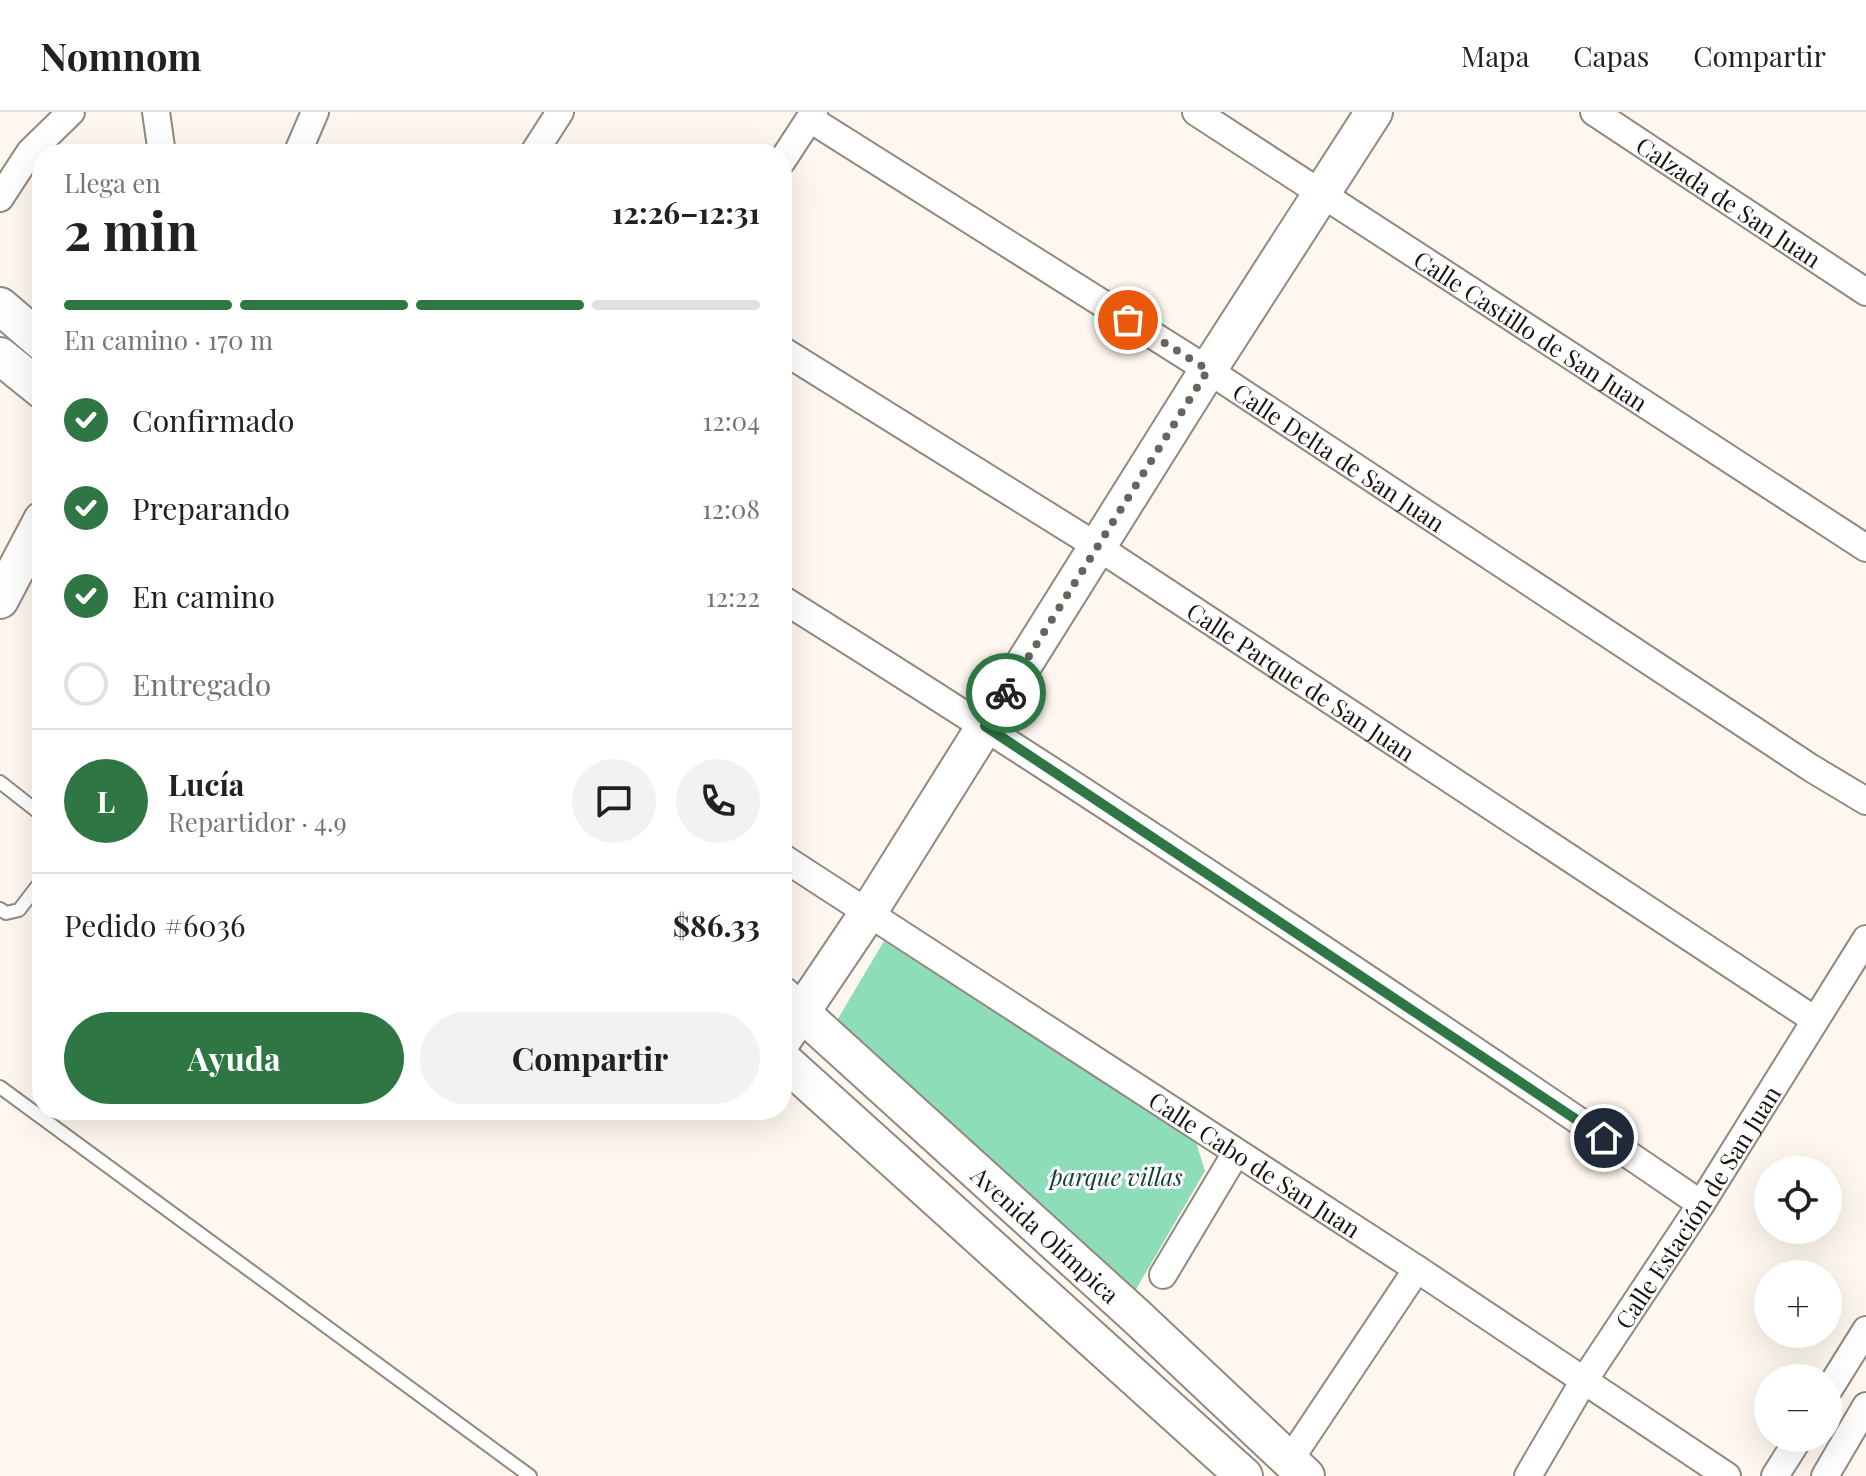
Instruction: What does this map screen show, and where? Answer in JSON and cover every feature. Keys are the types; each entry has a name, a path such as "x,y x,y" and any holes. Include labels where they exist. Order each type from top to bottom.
{"street":[{"path":"38,144 71,112"},
{"path":"156,112 161,144"},
{"path":"301,144 315,112"},
{"path":"539,144 560,112"},
{"name":"Calle Castillo de San Juan","path":"1196,112 1866,548"},
{"path":"792,1013 868,913 1208,370 1374,112"},
{"name":"Calzada de San Juan","path":"1594,112 1866,292"},
{"path":"792,146 812,115"},
{"name":"Calle Delta de San Juan","path":"812,115 1208,370 1797,759 1866,801"},
{"path":"0,198 32,150"},
{"path":"0,306 32,333"},
{"path":"0,356 32,382"},
{"name":"Calle Parque de San Juan","path":"792,356 1098,547 1815,1020"},
{"path":"0,600 32,539"},
{"path":"792,605 985,726 1446,1030 1701,1204"},
{"name":"Calle Cabo de San Juan","path":"792,864 1417,1269 1727,1476"},
{"name":"Calle Estación de San Juan","path":"1528,1476 1583,1382 1701,1204 1866,939"},
{"name":"Avenida Olímpica","path":"792,1020 1137,1317 1298,1468"},
{"name":"Avenida Olímpica","path":"792,1068 1244,1476"},
{"path":"1163,1275 1236,1153"},
{"path":"1298,1468 1417,1269"},
{"path":"1842,1369 1866,1330"},
{"path":"1825,1476 1866,1406"},
{"path":"1775,1476 1790,1452"}],"lane":[{"path":"0,782 32,807"},
{"path":"0,909 6,913 19,910 32,893"},
{"path":"0,1087 32,1110"},
{"path":"45,1120 530,1476"}],"green space":[{"name":"parque villas","path":"884,941 1194,1136 1205,1171 1135,1291 833,1027"}],"way so far":[{"path":"1006,693 1208,370 1128,320"}],"route":[{"path":"1006,693 985,726 1604,1138"}]}
